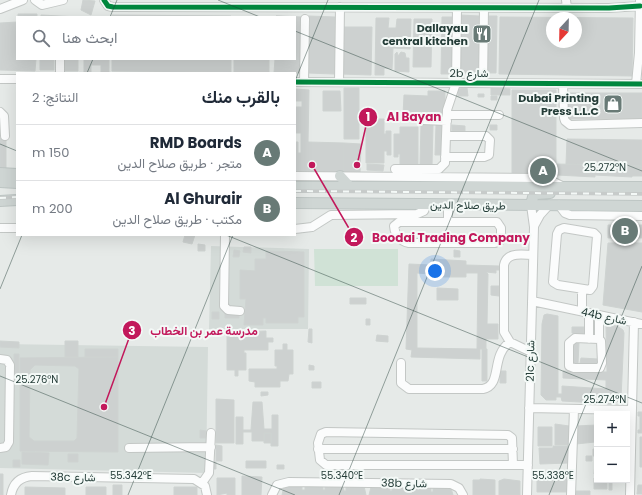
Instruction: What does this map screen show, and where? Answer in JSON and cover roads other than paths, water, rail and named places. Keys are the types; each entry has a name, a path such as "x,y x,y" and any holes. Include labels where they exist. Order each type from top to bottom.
{"main road":[{"path":"0,173 16,174"},
{"path":"340,176 350,187"},
{"path":"0,182 16,183"},
{"path":"0,187 16,186"},
{"name":"طريق صلاح الدين","path":"296,187 642,186"},
{"path":"532,205 533,197 539,193 642,192"},
{"path":"0,201 16,200"},
{"name":"طريق صلاح الدين","path":"296,203 642,206"}],"street":[{"path":"0,10 23,0"},
{"path":"35,0 42,4 63,0"},
{"path":"104,0 111,7 279,3 340,7 439,4 457,8 484,8 494,4 564,4 609,8 640,6 640,84"},
{"path":"109,0 123,6"},
{"path":"339,82 340,7"},
{"path":"395,169 408,173 439,169 444,166 447,118 456,83 457,8"},
{"path":"483,83 484,8"},
{"path":"304,82 305,19"},
{"path":"60,60 60,72"},
{"path":"0,79 16,79"},
{"name":"2b شارع","path":"296,82 640,84"},
{"path":"563,84 564,118 570,125 642,123"},
{"path":"0,112 4,118 4,136"},
{"path":"423,120 499,115"},
{"path":"445,156 484,157 488,156 490,152 490,140 486,136 446,136"},
{"path":"296,176 408,173 539,178 552,180 564,187"},
{"path":"296,229 312,227 331,215 417,214 424,211 428,204"},
{"path":"448,204 448,222"},
{"name":"21c شارع","path":"527,495 534,227 532,205"},
{"path":"554,205 570,215 642,216"},
{"name":"21c شارع","path":"534,227 540,215 554,205"},
{"path":"399,222 448,222 497,222 500,226 501,240 495,243 409,243 398,238 394,228 395,224 399,222"},
{"path":"0,228 16,228"},
{"path":"562,229 594,233 598,237 593,286 590,290 582,290 556,284 553,280 557,234 562,229"},
{"path":"225,236 224,306 228,310 240,311"},
{"path":"530,352 510,342 504,332 505,262 510,256 533,255"},
{"path":"582,290 589,339"},
{"name":"44b شارع","path":"532,303 565,308 638,323"},
{"path":"598,339 599,315"},
{"path":"630,495 632,410 638,323"},
{"path":"575,338 589,339 598,339 603,344 602,365 600,368 570,367 568,362 570,341 575,338"},
{"path":"400,363 401,383 409,390 482,389 487,388 494,382 499,354 510,342"},
{"path":"0,359 7,360 10,365 9,442 6,448 0,448"},
{"path":"529,408 632,410"},
{"path":"571,495 574,409"},
{"path":"513,465 512,438 504,434 334,432 322,434 318,449 320,460 326,465 513,465 528,465"},
{"path":"207,495 207,490 202,483 209,473 211,433"},
{"path":"129,448 211,447"},
{"path":"318,449 513,449"},
{"name":"38c شارع","path":"11,495 16,482 23,478 32,476 189,479 202,483"},
{"name":"38b شارع","path":"272,495 277,485 289,482 447,484 459,488 463,495"}],"railway":[{"path":"296,191 642,194"},
{"path":"0,198 16,197"}],"place":[{"name":"Dallayau central kitchen","path":"482,34"},
{"name":"Dubai Printing Press L.L.C","path":"613,104"},
{"name":"Boodai Trading Company","path":"312,165"},
{"name":"Al Bayan","path":"357,165"},
{"name":"RMD Boards","path":"543,171"},
{"name":"Al Ghurair","path":"625,231"},
{"name":"مدرسة عمر بن الخطاب","path":"104,407"}]}
